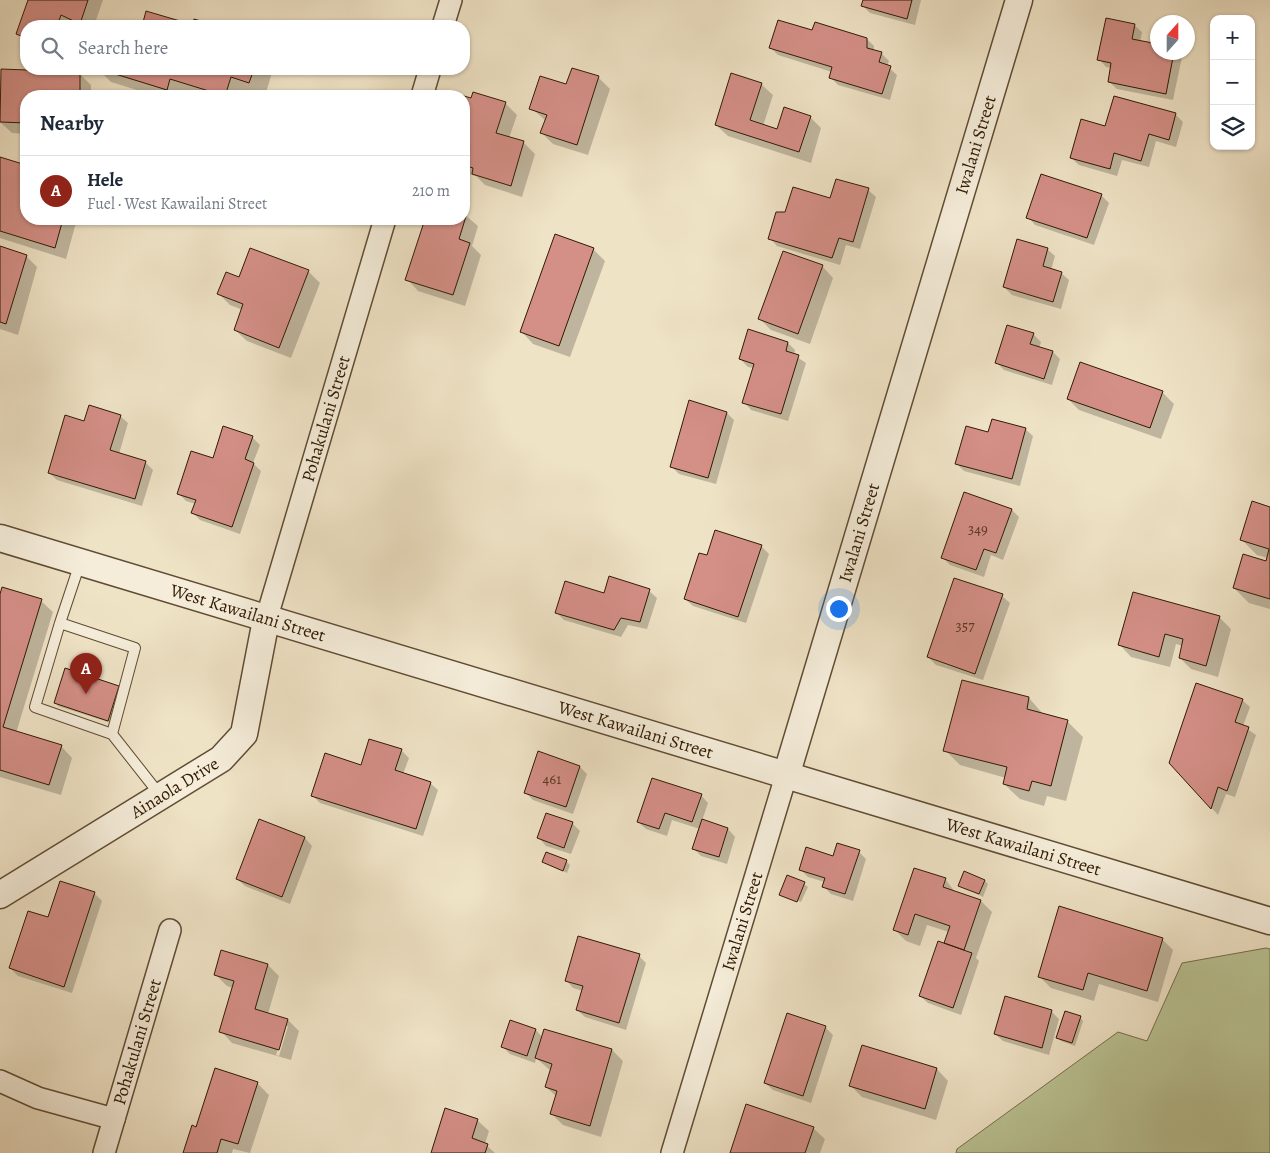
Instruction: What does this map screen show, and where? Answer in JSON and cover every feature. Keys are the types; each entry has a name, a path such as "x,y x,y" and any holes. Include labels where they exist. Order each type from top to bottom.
{"street":[{"path":"445,20 451,0"},
{"name":"Iwalani Street","path":"672,1153 1019,0"},
{"path":"424,90 428,75"},
{"name":"Pohakulani Street","path":"266,620 383,225"},
{"name":"West Kawailani Street","path":"0,538 266,620 1270,921"},
{"name":"Ainaola Drive","path":"0,895 221,759 244,734 266,620"},
{"name":"Pohakulani Street","path":"104,1153 170,930"},
{"path":"0,1081 38,1098 114,1119"}],"lane":[{"path":"80,563 60,623 36,707 112,734 161,796"},
{"path":"60,623 135,648 112,734"}],"green space":[{"path":"1266,948 1270,949 1270,1153 956,1153 957,1149 1118,1032 1147,1041 1182,963"}],"building":[{"path":"28,0 88,0 81,20 72,20 61,15 59,20 21,20"},
{"path":"863,0 912,0 907,19 861,6"},
{"path":"146,11 177,20 144,20"},
{"path":"1106,18 1135,24 1132,39 1150,42 1150,60 1172,60 1166,94 1108,82 1111,63 1097,60"},
{"path":"778,20 812,30 815,22 867,38 867,48 882,52 879,62 891,66 882,94 829,78 832,67 769,48"},
{"path":"20,23 20,36 16,34"},
{"path":"572,68 599,76 577,145 540,133 547,115 529,109 540,76 566,84"},
{"path":"1,69 20,70 20,75 80,75 80,90 20,90 20,123 0,122"},
{"path":"731,73 762,83 750,120 777,129 784,107 811,116 799,152 715,125"},
{"path":"118,75 252,75 249,83 231,77 227,90 206,90 170,79 167,90"},
{"path":"473,92 506,102 496,133 524,141 511,186 472,174 473,168 470,167 470,98"},
{"path":"1114,96 1176,113 1169,140 1149,134 1141,161 1114,153 1110,169 1070,158 1081,119 1105,126"},
{"path":"0,157 20,163 20,225 61,225 55,248 0,231"},
{"path":"1041,174 1102,194 1087,238 1026,218"},
{"path":"836,179 869,188 853,242 839,238 832,258 768,239 776,212 785,212 793,187 830,198"},
{"path":"423,225 463,225 459,239 470,243 453,295 405,280"},
{"path":"555,234 594,248 559,346 520,332"},
{"path":"1017,239 1048,248 1043,266 1062,272 1053,302 1003,287"},
{"path":"0,246 27,255 6,324 0,322"},
{"path":"250,248 309,270 279,348 234,330 243,304 217,294 226,272 239,277"},
{"path":"783,251 823,265 798,334 758,319"},
{"path":"1007,325 1034,333 1030,344 1053,351 1044,379 995,363"},
{"path":"748,329 788,342 786,351 799,355 781,414 742,403 754,364 739,359"},
{"path":"1080,362 1163,391 1150,428 1067,399"},
{"path":"689,400 727,412 708,478 670,467"},
{"path":"89,405 121,415 110,450 146,461 135,499 48,473 65,415 84,421"},
{"path":"992,419 1026,428 1012,479 955,464 966,426 988,432"},
{"path":"223,426 253,436 245,459 254,463 232,527 191,513 196,500 177,494 191,451 213,458"},
{"path":"964,492 1012,509 996,553 984,549 976,570 941,558"},
{"path":"1252,501 1270,507 1270,599 1233,588 1243,554 1266,561 1269,549 1240,540"},
{"path":"715,530 762,545 738,617 684,599 699,553 707,555"},
{"path":"609,576 650,589 640,622 621,618 614,630 555,613 565,581 604,593"},
{"path":"954,578 1003,594 975,674 927,657"},
{"path":"2,587 42,599 3,727 62,745 49,785 0,770 0,594"},
{"path":"1133,592 1220,616 1206,666 1179,658 1183,639 1165,634 1159,657 1118,645"},
{"path":"65,668 119,686 108,721 54,703"},
{"path":"962,680 1029,697 1027,709 1068,720 1051,786 1032,781 1029,791 1003,784 1007,767 943,751"},
{"path":"1196,683 1243,699 1235,722 1249,727 1227,791 1218,787 1211,809 1169,763"},
{"path":"369,739 402,749 395,770 431,782 416,829 311,796 325,753 361,765"},
{"path":"538,751 580,766 566,807 524,793"},
{"path":"652,778 702,794 692,822 665,813 659,829 637,822"},
{"path":"546,813 573,822 564,848 537,838"},
{"path":"259,819 305,837 282,897 236,879"},
{"path":"702,819 728,828 719,857 692,849"},
{"path":"837,843 860,850 845,894 822,887 825,878 799,870 806,847 833,856"},
{"path":"546,852 567,860 563,871 542,862"},
{"path":"914,868 946,878 943,887 981,900 964,950 944,943 950,926 915,914 908,935 893,930"},
{"path":"964,871 985,880 979,894 958,886"},
{"path":"787,875 805,882 797,902 779,895"},
{"path":"60,881 95,892 64,987 9,968 28,911 48,917"},
{"path":"1059,906 1163,938 1147,991 1088,973 1083,990 1038,977"},
{"path":"578,936 640,954 619,1023 576,1010 583,986 565,981"},
{"path":"938,941 972,953 953,1008 919,996"},
{"path":"221,950 268,964 255,1009 288,1019 279,1050 219,1032 234,981 214,975"},
{"path":"1005,996 1052,1010 1042,1048 994,1034"},
{"path":"1065,1011 1081,1016 1072,1043 1056,1038"},
{"path":"787,1013 826,1026 803,1096 764,1083"},
{"path":"510,1020 536,1029 527,1056 501,1047"},
{"path":"544,1029 612,1049 590,1126 550,1114 557,1091 545,1087 552,1064 535,1058"},
{"path":"862,1045 937,1068 925,1109 849,1086"},
{"path":"215,1068 258,1082 238,1144 221,1139 217,1153 183,1153 192,1125 196,1127"},
{"path":"746,1104 814,1127 805,1153 730,1153"},
{"path":"445,1108 478,1119 472,1138 488,1144 485,1153 431,1153"}],"place":[{"name":"Hele","path":"86,694"}]}
